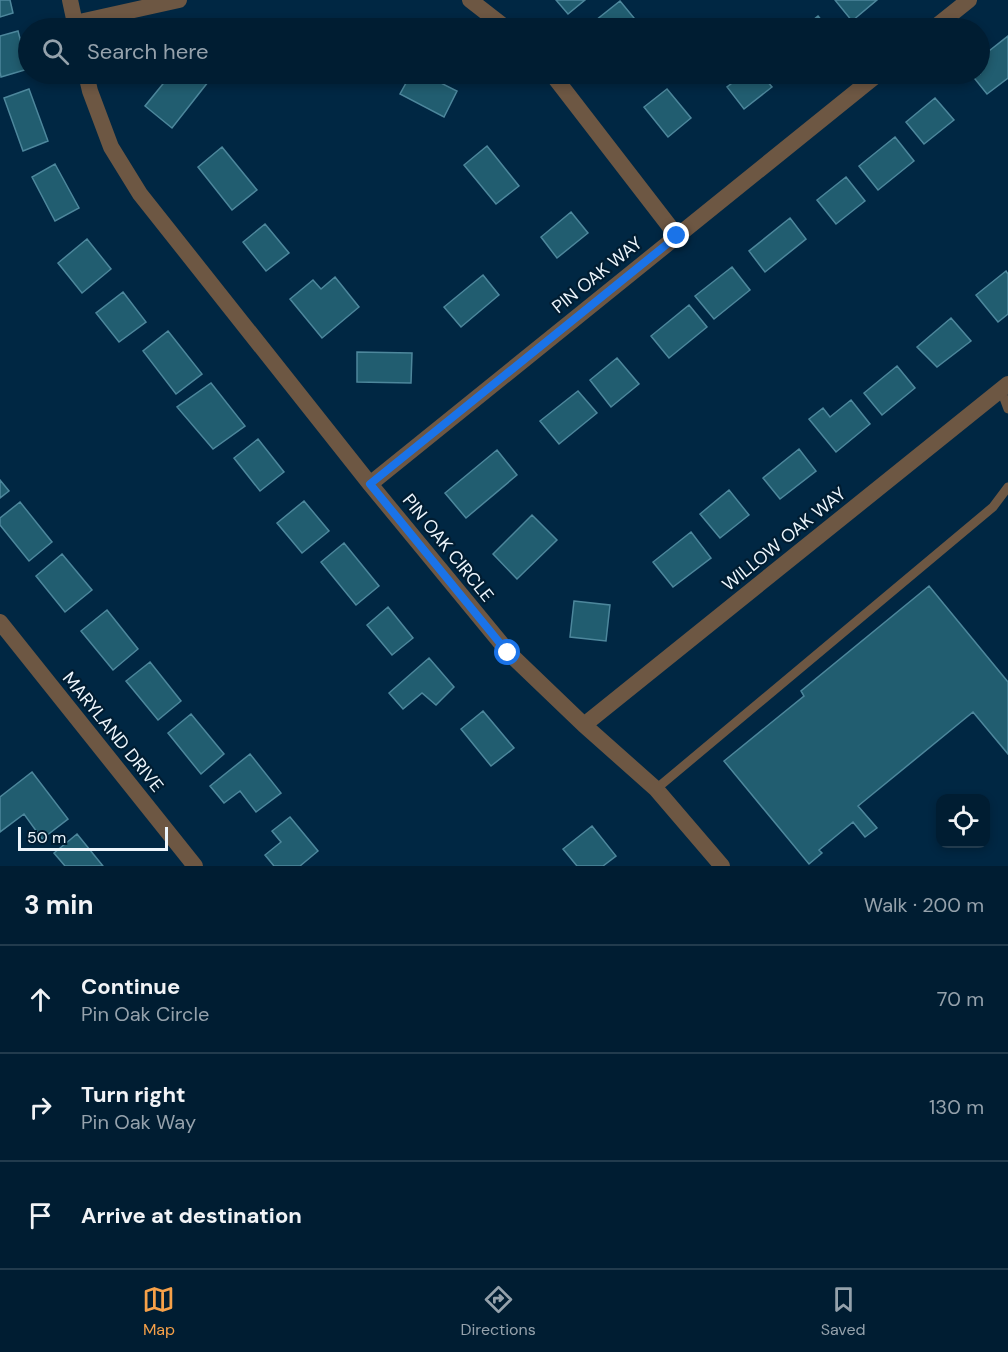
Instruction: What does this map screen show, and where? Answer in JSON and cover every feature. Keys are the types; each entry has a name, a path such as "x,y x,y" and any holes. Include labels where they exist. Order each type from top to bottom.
{"street":[{"path":"70,0 73,18"},
{"path":"107,18 179,0"},
{"path":"470,0 493,18"},
{"path":"946,18 969,0"},
{"name":"PIN OAK CIRCLE","path":"88,84 111,147 140,194 370,484 508,653 656,789 722,866"},
{"path":"560,84 677,236"},
{"name":"PIN OAK WAY","path":"370,484 866,84"},
{"name":"WILLOW OAK WAY","path":"584,725 1004,387"},
{"name":"MARYLAND DRIVE","path":"0,622 195,866"}],"lane":[{"path":"1004,387 1008,409"},
{"path":"656,789 993,507 1008,486"}],"building":[{"path":"0,0 10,0 13,13 0,17"},
{"path":"556,0 585,0 568,14"},
{"path":"835,0 877,0 856,18 850,18"},
{"path":"620,1 634,18 599,18"},
{"path":"18,31 18,72 1,77 0,72 0,36"},
{"path":"1008,36 1008,78 987,94 979,84 990,84 990,50"},
{"path":"163,84 206,84 172,128 145,106"},
{"path":"406,84 443,84 457,91 444,117 400,94"},
{"path":"731,84 769,84 772,87 744,109 727,87"},
{"path":"29,89 48,141 23,151 4,98"},
{"path":"667,89 691,118 668,137 644,107"},
{"path":"935,98 954,120 924,144 906,122"},
{"path":"895,137 914,161 878,190 859,166"},
{"path":"487,146 519,186 496,204 464,165"},
{"path":"222,147 257,190 232,210 198,167"},
{"path":"55,164 79,208 55,221 32,177"},
{"path":"846,177 865,201 836,224 817,200"},
{"path":"571,212 588,233 557,258 541,237"},
{"path":"790,218 806,239 765,272 749,251"},
{"path":"265,224 289,253 266,271 243,242"},
{"path":"87,239 111,269 82,293 58,263"},
{"path":"732,267 750,290 714,319 695,296"},
{"path":"1006,271 1008,274 1008,314 998,322 976,295"},
{"path":"483,275 499,295 461,327 444,307"},
{"path":"335,277 359,307 322,338 290,299 313,280 321,289"},
{"path":"123,292 146,322 119,342 96,313"},
{"path":"689,305 707,327 669,358 651,336"},
{"path":"951,318 971,341 937,367 917,347"},
{"path":"168,331 202,374 176,394 143,351"},
{"path":"357,352 412,353 411,383 357,382"},
{"path":"617,358 639,384 611,407 590,380"},
{"path":"897,366 915,388 882,415 864,393"},
{"path":"211,383 245,426 213,449 177,407"},
{"path":"578,391 597,413 559,444 540,421"},
{"path":"851,400 870,424 836,452 809,419 823,408 830,417"},
{"path":"258,439 284,472 260,491 234,458"},
{"path":"799,449 816,471 780,499 763,478"},
{"path":"497,450 517,475 466,518 445,493"},
{"path":"0,480 9,491 0,498"},
{"path":"729,490 749,515 720,538 700,514"},
{"path":"304,501 329,531 302,553 277,523"},
{"path":"20,502 52,542 29,561 0,525 0,518"},
{"path":"532,515 557,540 517,579 493,554"},
{"path":"691,532 711,558 673,587 653,562"},
{"path":"344,543 379,586 356,605 321,562"},
{"path":"62,554 92,590 65,612 36,576"},
{"path":"929,586 1008,682 1008,754 973,712 858,806 877,828 865,837 853,822 819,850 822,853 809,864 724,761 804,696 801,691"},
{"path":"574,601 610,605 606,641 570,637"},
{"path":"388,607 413,638 392,655 367,625"},
{"path":"107,610 138,649 113,670 81,631"},
{"path":"429,658 454,687 436,705 422,693 403,709 389,693"},
{"path":"150,662 181,701 158,720 126,681"},
{"path":"483,711 514,748 491,766 461,729"},
{"path":"191,714 224,754 201,774 168,733"},
{"path":"250,754 281,793 256,812 240,791 224,803 210,786"},
{"path":"32,772 68,819 42,839 24,814 0,832 0,797"},
{"path":"290,817 318,851 300,866 274,866 265,855 281,842 272,831"},
{"path":"592,826 616,856 603,866 577,866 563,849"},
{"path":"77,834 103,866 65,866 54,853"}],"route":[{"path":"508,653 370,484 677,236"}]}
